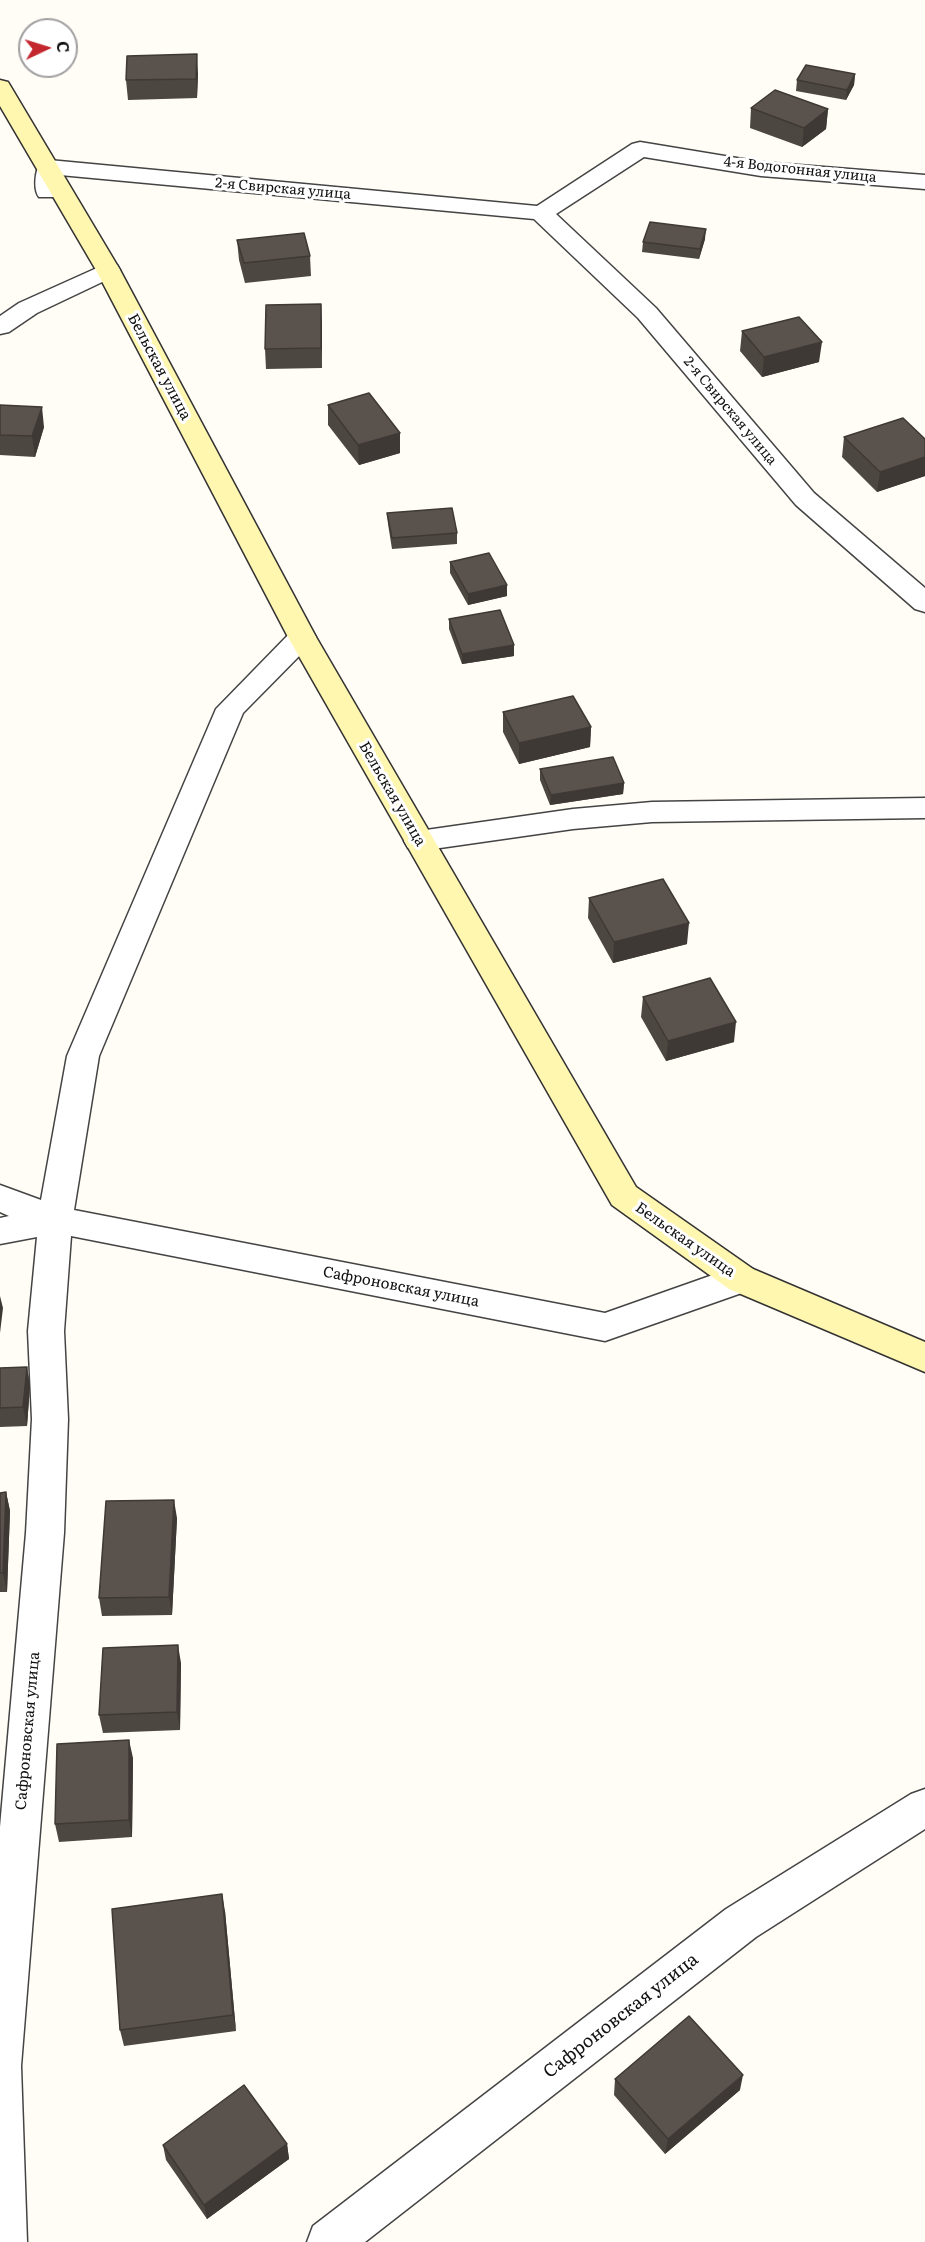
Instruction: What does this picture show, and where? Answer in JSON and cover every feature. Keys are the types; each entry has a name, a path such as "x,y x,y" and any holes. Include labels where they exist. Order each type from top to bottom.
{"street":[{"name":"Бельская улица","path":"0,87 48,180 108,270 302,637 624,1196 741,1279 925,1358"},
{"name":"4-я Водогонная улица","path":"541,213 640,149 761,169 925,182"},
{"name":"2-я Свирская улица","path":"48,180 541,213 646,313 805,499 925,603"},
{"path":"0,327 28,308 108,270"},
{"path":"0,1198 56,1220 83,1056 115,980 230,709 302,637"},
{"path":"419,841 573,819 652,812 925,808"},
{"name":"Сафроновская улица","path":"5,2242 0,2066 45,1533 51,1419 46,1331 56,1220"},
{"name":"Сафроновская улица","path":"0,1231 56,1220 605,1327 741,1279"},
{"name":"Сафроновская улица","path":"329,2242 741,1923 925,1807"}],"building":[{"path":"197,54 196,79 126,80 127,56"},
{"path":"806,65 855,74 847,90 797,80"},
{"path":"775,90 828,109 804,128 751,108"},
{"path":"650,222 706,229 700,249 643,242"},
{"path":"304,233 310,256 244,263 237,240"},
{"path":"321,304 321,348 265,349 266,305"},
{"path":"799,317 822,342 764,357 742,331"},
{"path":"369,393 400,433 358,445 328,405"},
{"path":"0,405 42,407 32,436 0,435"},
{"path":"903,418 925,439 925,457 880,472 844,437"},
{"path":"452,508 457,533 392,538 387,513"},
{"path":"489,553 507,585 468,594 450,562"},
{"path":"500,610 514,645 462,654 449,619"},
{"path":"573,696 591,727 519,743 503,712"},
{"path":"613,757 624,783 551,795 540,769"},
{"path":"663,879 689,923 614,942 589,898"},
{"path":"710,978 736,1022 668,1041 643,997"},
{"path":"27,1367 23,1407 0,1408 0,1368"},
{"path":"6,1492 3,1573 0,1573 0,1493"},
{"path":"174,1500 169,1597 99,1598 106,1501"},
{"path":"178,1645 177,1712 99,1715 103,1648"},
{"path":"129,1740 129,1820 55,1824 57,1744"},
{"path":"222,1894 233,2015 120,2030 112,1909"},
{"path":"689,2016 743,2075 668,2139 615,2079"},
{"path":"244,2085 287,2144 204,2205 163,2145"}]}
